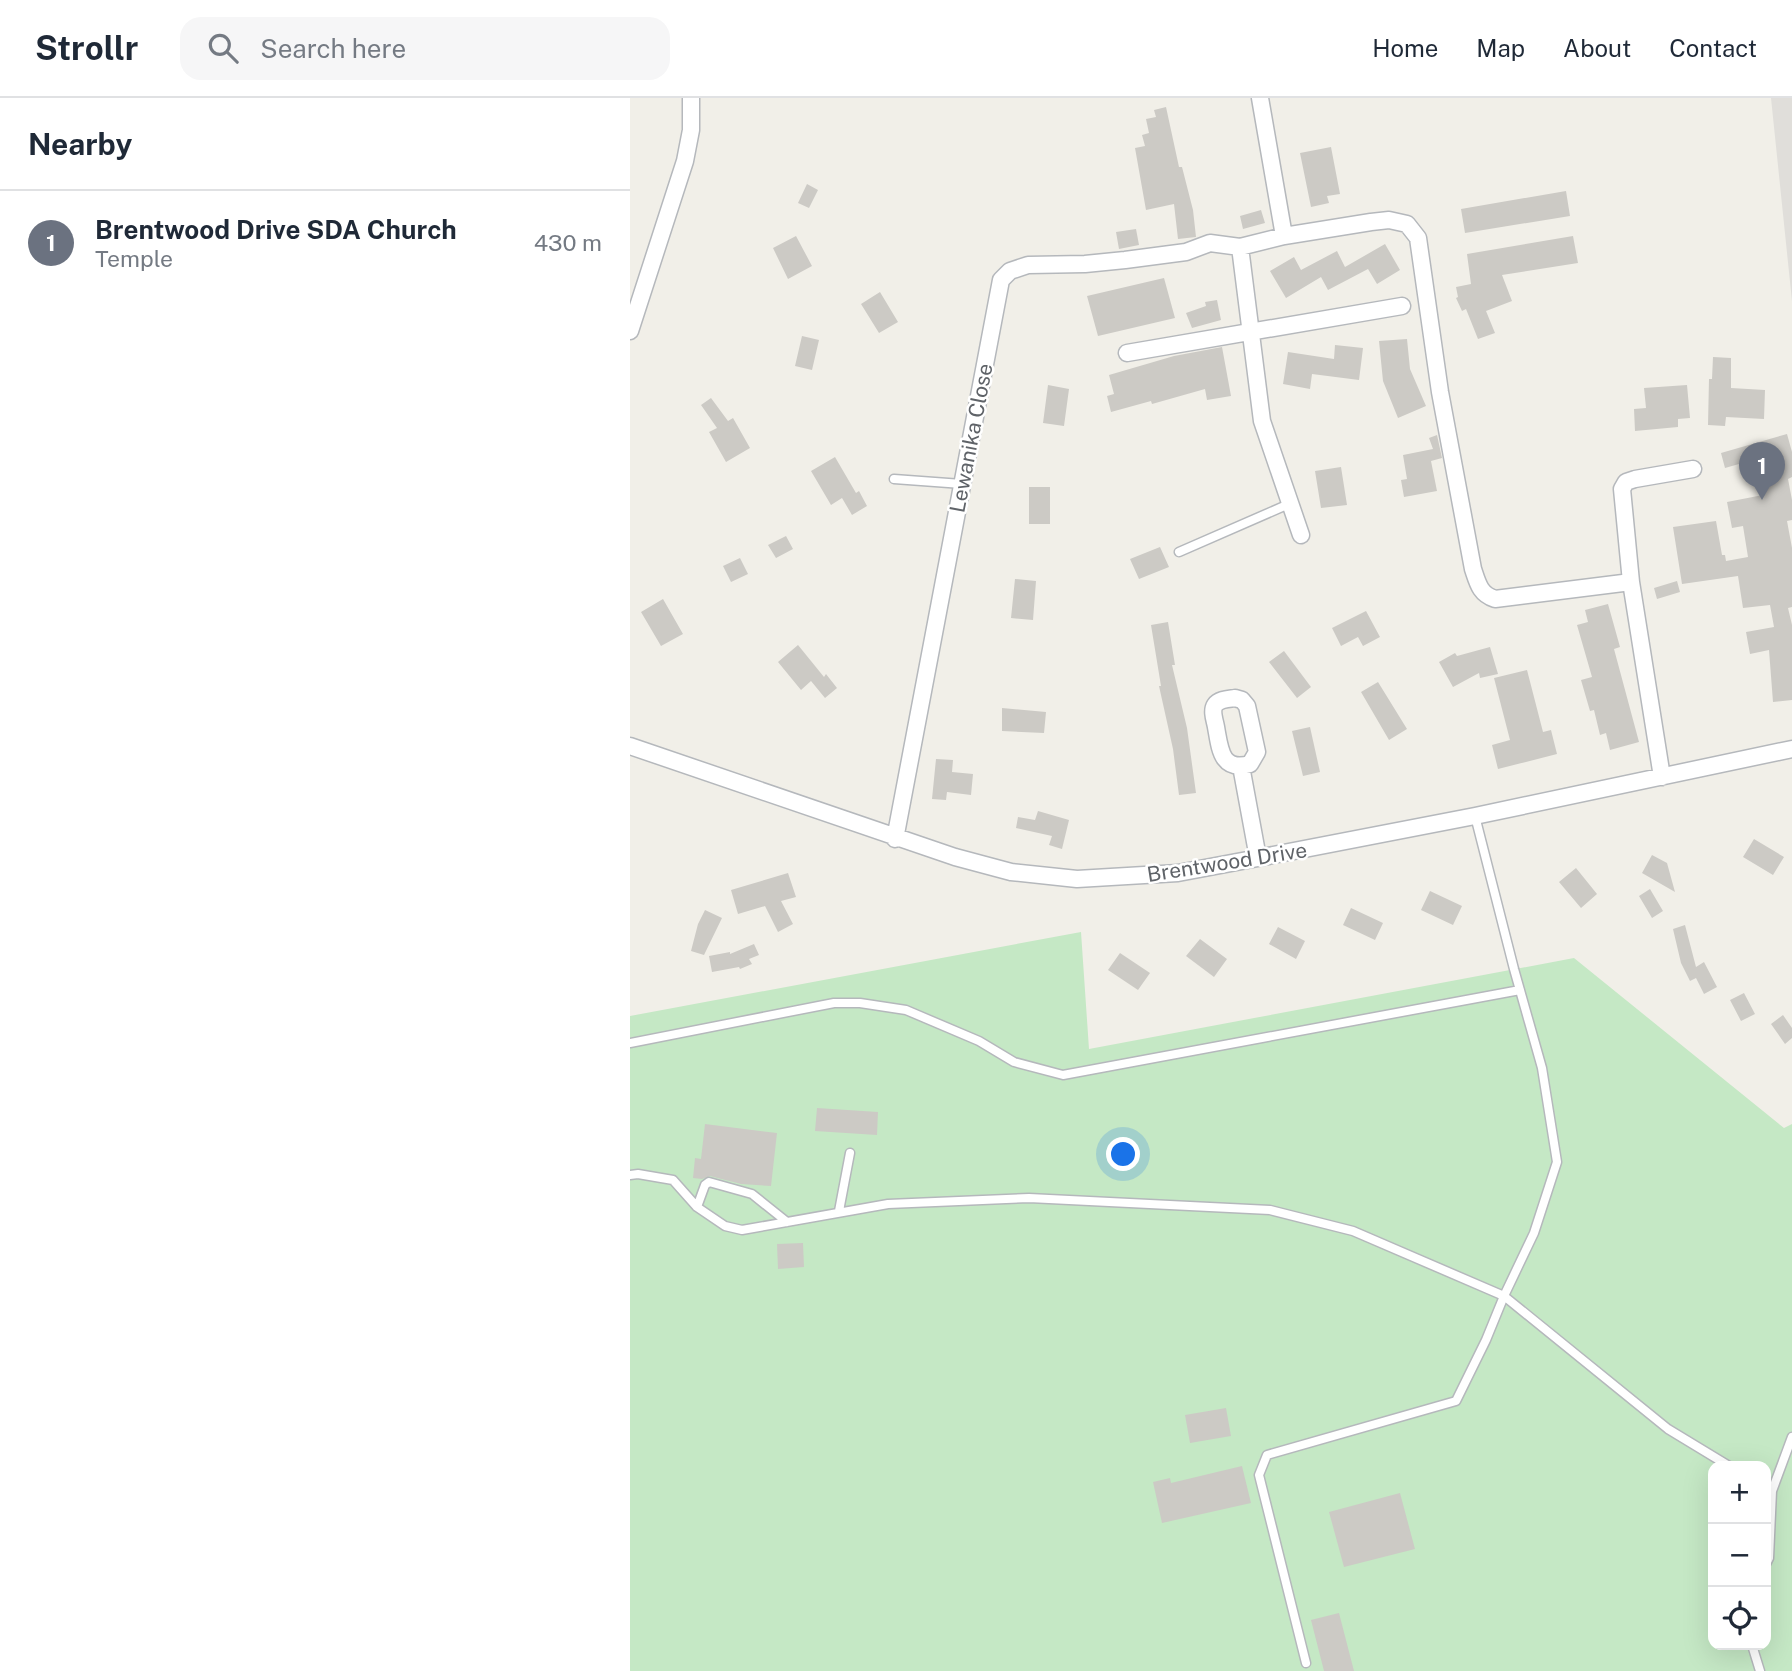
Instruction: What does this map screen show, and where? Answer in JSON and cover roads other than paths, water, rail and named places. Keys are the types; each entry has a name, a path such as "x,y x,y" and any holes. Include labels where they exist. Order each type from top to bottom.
{"street":[{"path":"630,331 685,161 691,130 691,98"},
{"path":"1260,98 1284,236"},
{"name":"Lewanika Close","path":"895,839 1001,280 1010,271 1028,265 1106,263 1186,252 1210,243 1240,247 1284,236 1389,220 1407,224 1418,238 1440,392 1478,585 1485,596 1495,599 1631,582"},
{"path":"1240,247 1262,421 1301,535"},
{"path":"1127,354 1402,306"},
{"path":"1662,777 1631,582 1622,489 1626,482 1634,479 1693,469"},
{"name":"Brentwood Drive","path":"630,746 895,839 1011,872 1077,879 1178,873 1258,859 1792,749"},
{"path":"1241,766 1258,859"}],"lane":[{"path":"894,479 962,484"},
{"path":"1179,552 1289,504"},
{"path":"1307,1664 1259,1475 1267,1455 1456,1401 1534,1233 1557,1162 1542,1068 1475,816"},
{"path":"630,1043 834,1003 860,1003 906,1010 979,1041 1014,1062 1063,1075 1520,990"},
{"path":"839,1211 850,1153"},
{"path":"630,1175 673,1180 697,1207 725,1226 742,1230 888,1204 1030,1198 1270,1210 1353,1231 1504,1296 1668,1429 1721,1461"},
{"path":"697,1207 705,1185 709,1182 752,1194 787,1222"},
{"path":"1771,1484 1792,1437"},
{"path":"1754,1650 1760,1671"}],"place":[{"name":"Brentwood Drive SDA Church","path":"1762,500"}]}
